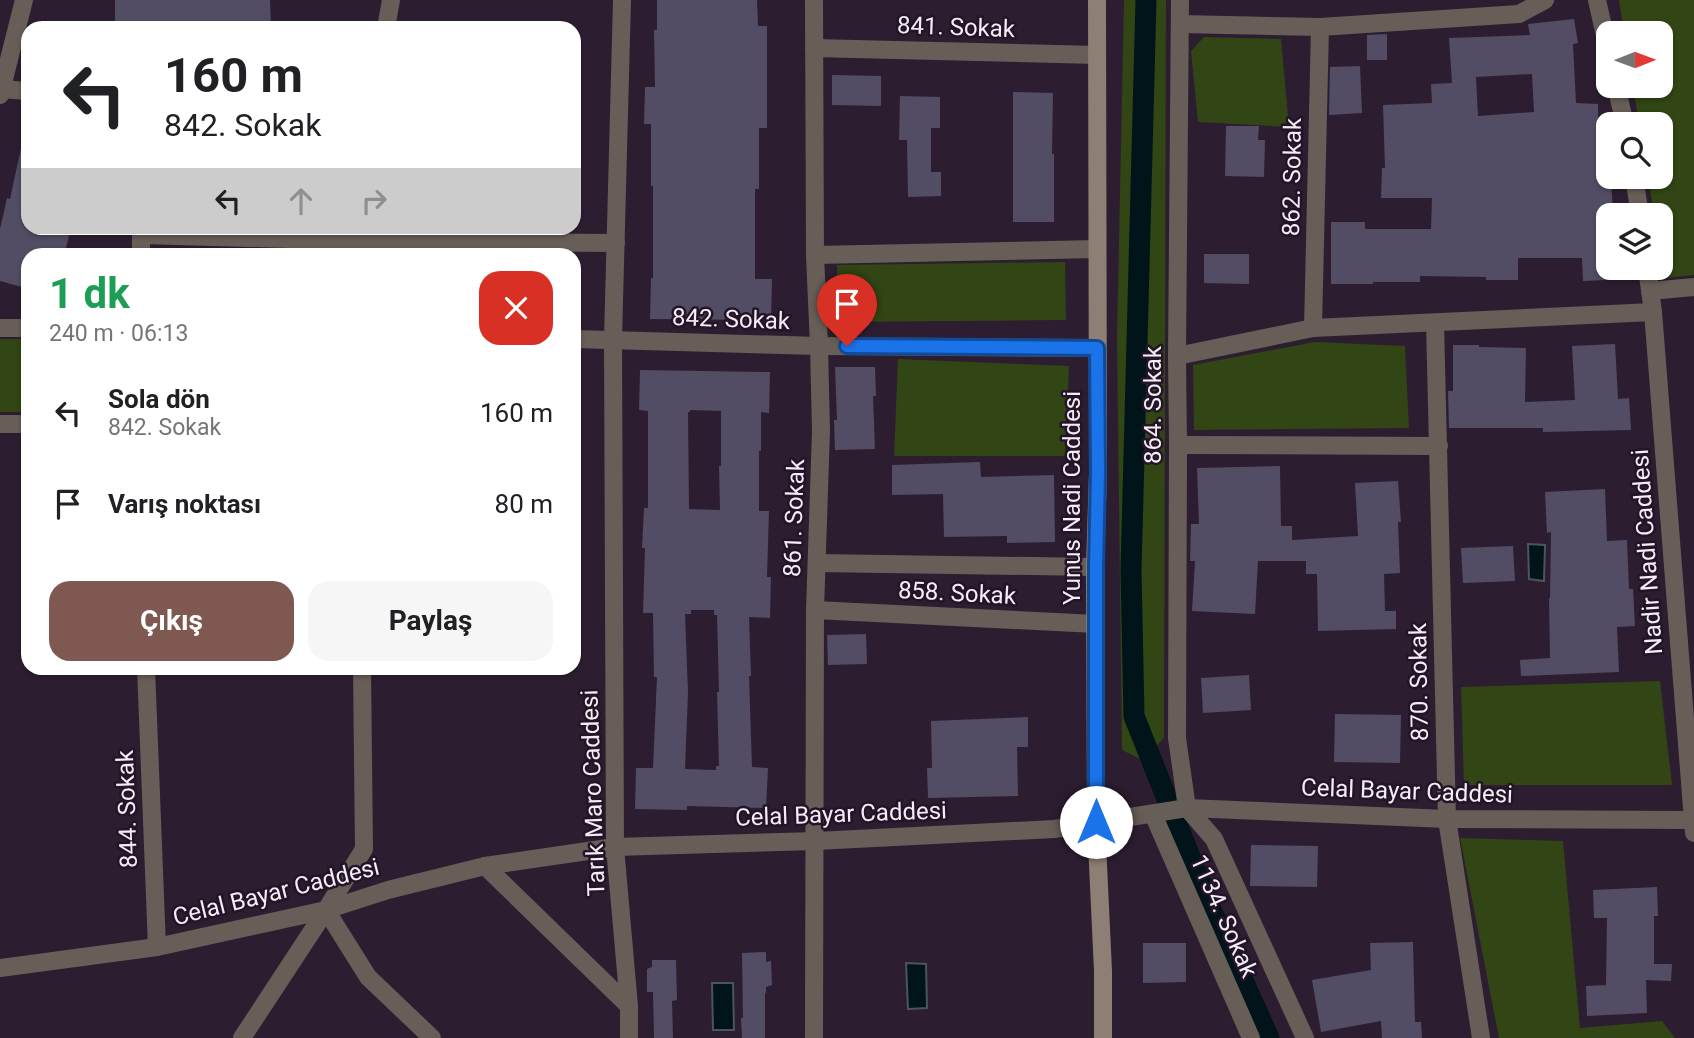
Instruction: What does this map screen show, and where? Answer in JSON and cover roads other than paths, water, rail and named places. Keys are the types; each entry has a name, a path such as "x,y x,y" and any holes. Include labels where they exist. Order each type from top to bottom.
{"main road":[{"name":"Yunus Nadi Caddesi","path":"1097,0 1096,822 1103,1038"}],"street":[{"path":"21,91 1,92 24,0"},
{"path":"387,21 391,0"},
{"name":"Tarık Maro Caddesi","path":"622,0 613,340 615,847 629,1006 629,1038"},
{"name":"861. Sokak","path":"814,0 815,255 821,431 815,610 814,1038"},
{"name":"864. Sokak","path":"1180,0 1177,738 1186,809"},
{"path":"1181,24 1320,27 1519,13 1545,0"},
{"path":"1597,0 1602,21"},
{"name":"862. Sokak","path":"1313,328 1320,27"},
{"name":"841. Sokak","path":"814,48 1097,55"},
{"path":"242,235 362,241 616,243"},
{"path":"815,255 1097,249"},
{"name":"Nadir Nadi Caddesi","path":"1649,280 1691,751 1694,824"},
{"path":"1650,291 1694,287"},
{"path":"1177,356 1313,328 1653,312"},
{"name":"870. Sokak","path":"1435,323 1447,819 1481,1038"},
{"path":"0,328 21,328"},
{"name":"842. Sokak","path":"581,339 819,346 1097,348"},
{"path":"0,424 21,424"},
{"path":"1178,444 1439,446"},
{"path":"817,563 1096,567"},
{"name":"858. Sokak","path":"815,610 1096,624"},
{"name":"844. Sokak","path":"146,675 157,947"},
{"path":"242,1038 364,849 362,675"},
{"path":"1186,809 1214,839 1305,1038"},
{"name":"Celal Bayar Caddesi","path":"0,968 157,947 326,910 388,890 485,866 615,847 816,841 1054,829 1186,809 1447,819 1694,824"},
{"name":"1134. Sokak","path":"1154,814 1251,1038"},
{"path":"485,866 629,1006"},
{"path":"326,910 368,977 432,1038"}],"waterway":[{"path":"1146,0 1131,570 1134,716 1210,907 1269,1038"}]}
